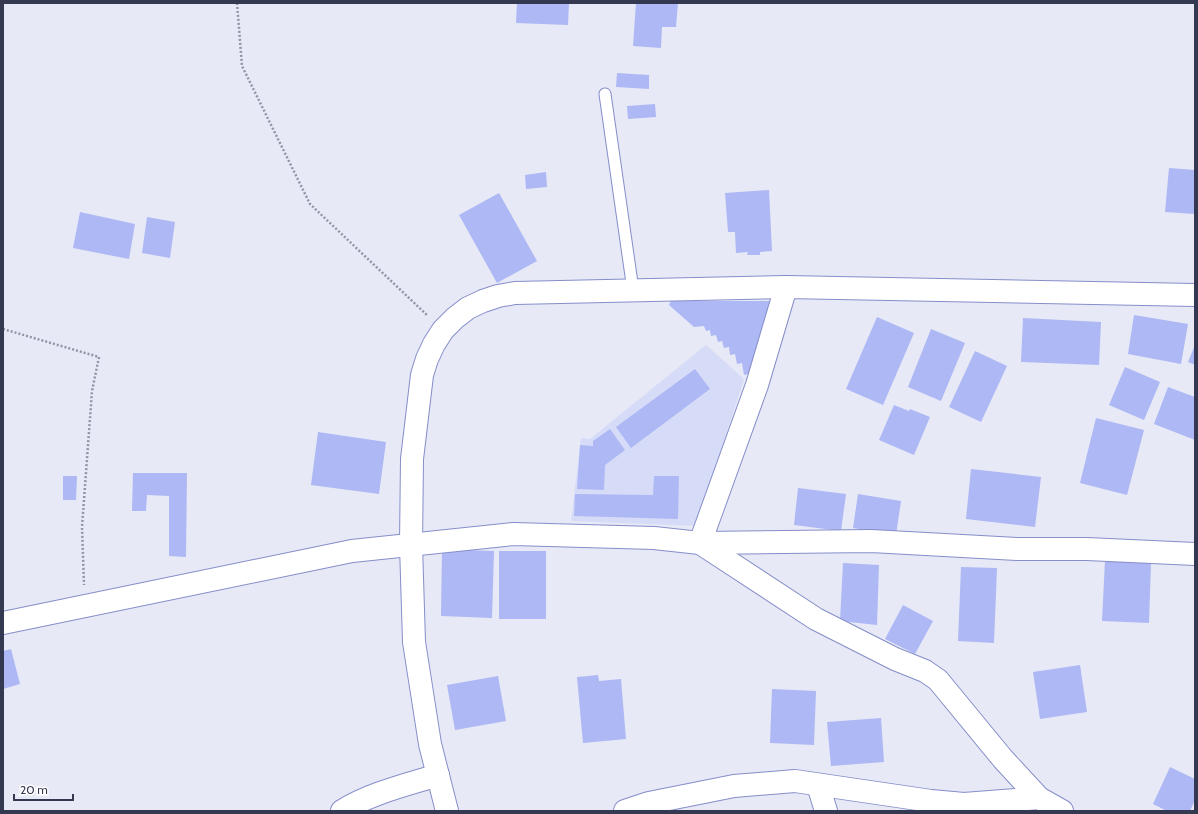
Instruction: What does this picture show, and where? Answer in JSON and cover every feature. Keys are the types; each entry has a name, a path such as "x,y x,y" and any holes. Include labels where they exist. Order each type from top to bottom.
{"street":[{"path":"700,543 757,385 786,287"},
{"path":"447,811 430,744 414,642 411,545 412,459 422,375 427,359 443,330 468,308 482,301 515,293 786,287 1195,295"},
{"path":"3,623 352,551 513,534 654,538 700,543 871,541 1017,549 1195,554"},
{"path":"700,543 816,619 894,659 925,671 938,680 1003,759 1039,798 1062,811"},
{"path":"342,811 380,793 438,775"},
{"path":"625,811 649,803 665,805 734,786 795,781 931,801 964,804 1039,798"},
{"path":"818,785 826,811"}],"lane":[{"path":"605,94 633,290"}],"path":[{"path":"237,3 242,66 310,204 443,330"},
{"path":"3,329 99,357 92,391 82,527 85,606"}],"shaded area":[{"path":"706,345 744,379 697,526 571,521 581,438 590,439"}],"building":[{"path":"517,3 569,3 568,25 516,23"},
{"path":"636,3 678,3 676,27 662,27 661,48 633,46"},
{"path":"617,73 649,75 649,89 616,87"},
{"path":"655,104 656,117 628,119 627,106"},
{"path":"1169,168 1195,170 1195,214 1165,212"},
{"path":"546,172 547,187 526,189 525,175"},
{"path":"769,190 772,251 760,252 760,255 747,255 748,252 736,253 735,232 728,232 725,193"},
{"path":"499,193 537,261 497,283 459,215"},
{"path":"80,212 135,224 129,259 73,248"},
{"path":"147,217 175,222 170,258 142,253"},
{"path":"671,301 772,301 757,372 744,375 742,363 737,364 735,354 730,355 729,347 724,348 722,341 718,342 716,335 711,336 710,330 706,331 704,326 694,327 669,305"},
{"path":"1134,315 1188,324 1181,364 1128,354"},
{"path":"877,317 914,333 883,405 846,389"},
{"path":"1023,318 1101,322 1099,365 1021,362"},
{"path":"931,329 965,343 941,401 908,387"},
{"path":"1195,345 1195,365 1188,362"},
{"path":"975,351 1007,366 981,422 949,407"},
{"path":"1125,367 1160,382 1144,420 1109,405"},
{"path":"695,369 710,389 631,448 616,427"},
{"path":"1168,387 1195,397 1195,440 1154,424"},
{"path":"894,405 909,411 910,409 930,417 914,455 879,440"},
{"path":"1096,418 1144,430 1127,495 1080,483"},
{"path":"610,429 625,450 605,465 604,490 577,489 580,445 593,446 593,441"},
{"path":"318,432 386,442 379,494 311,485"},
{"path":"971,469 1041,477 1035,527 966,519"},
{"path":"133,473 187,473 186,557 169,556 169,496 147,495 146,511 132,511"},
{"path":"63,476 77,476 76,500 63,500"},
{"path":"654,476 679,476 678,519 574,516 575,494 653,495"},
{"path":"798,488 846,494 841,531 794,525"},
{"path":"858,494 901,501 896,535 853,528"},
{"path":"442,549 494,551 492,618 441,616"},
{"path":"499,551 546,551 546,619 499,619"},
{"path":"1105,560 1151,563 1149,623 1102,621"},
{"path":"843,563 879,565 877,625 840,621"},
{"path":"961,567 997,568 994,643 958,641"},
{"path":"903,605 933,621 915,654 885,639"},
{"path":"11,649 20,684 3,689 3,651"},
{"path":"1080,665 1087,712 1040,719 1033,672"},
{"path":"598,675 599,681 621,679 626,739 583,743 577,677"},
{"path":"498,676 506,721 455,730 447,685"},
{"path":"772,689 816,691 814,745 770,743"},
{"path":"881,718 884,762 831,766 827,722"},
{"path":"1170,767 1195,779 1195,800 1190,811 1167,811 1153,804"}]}
